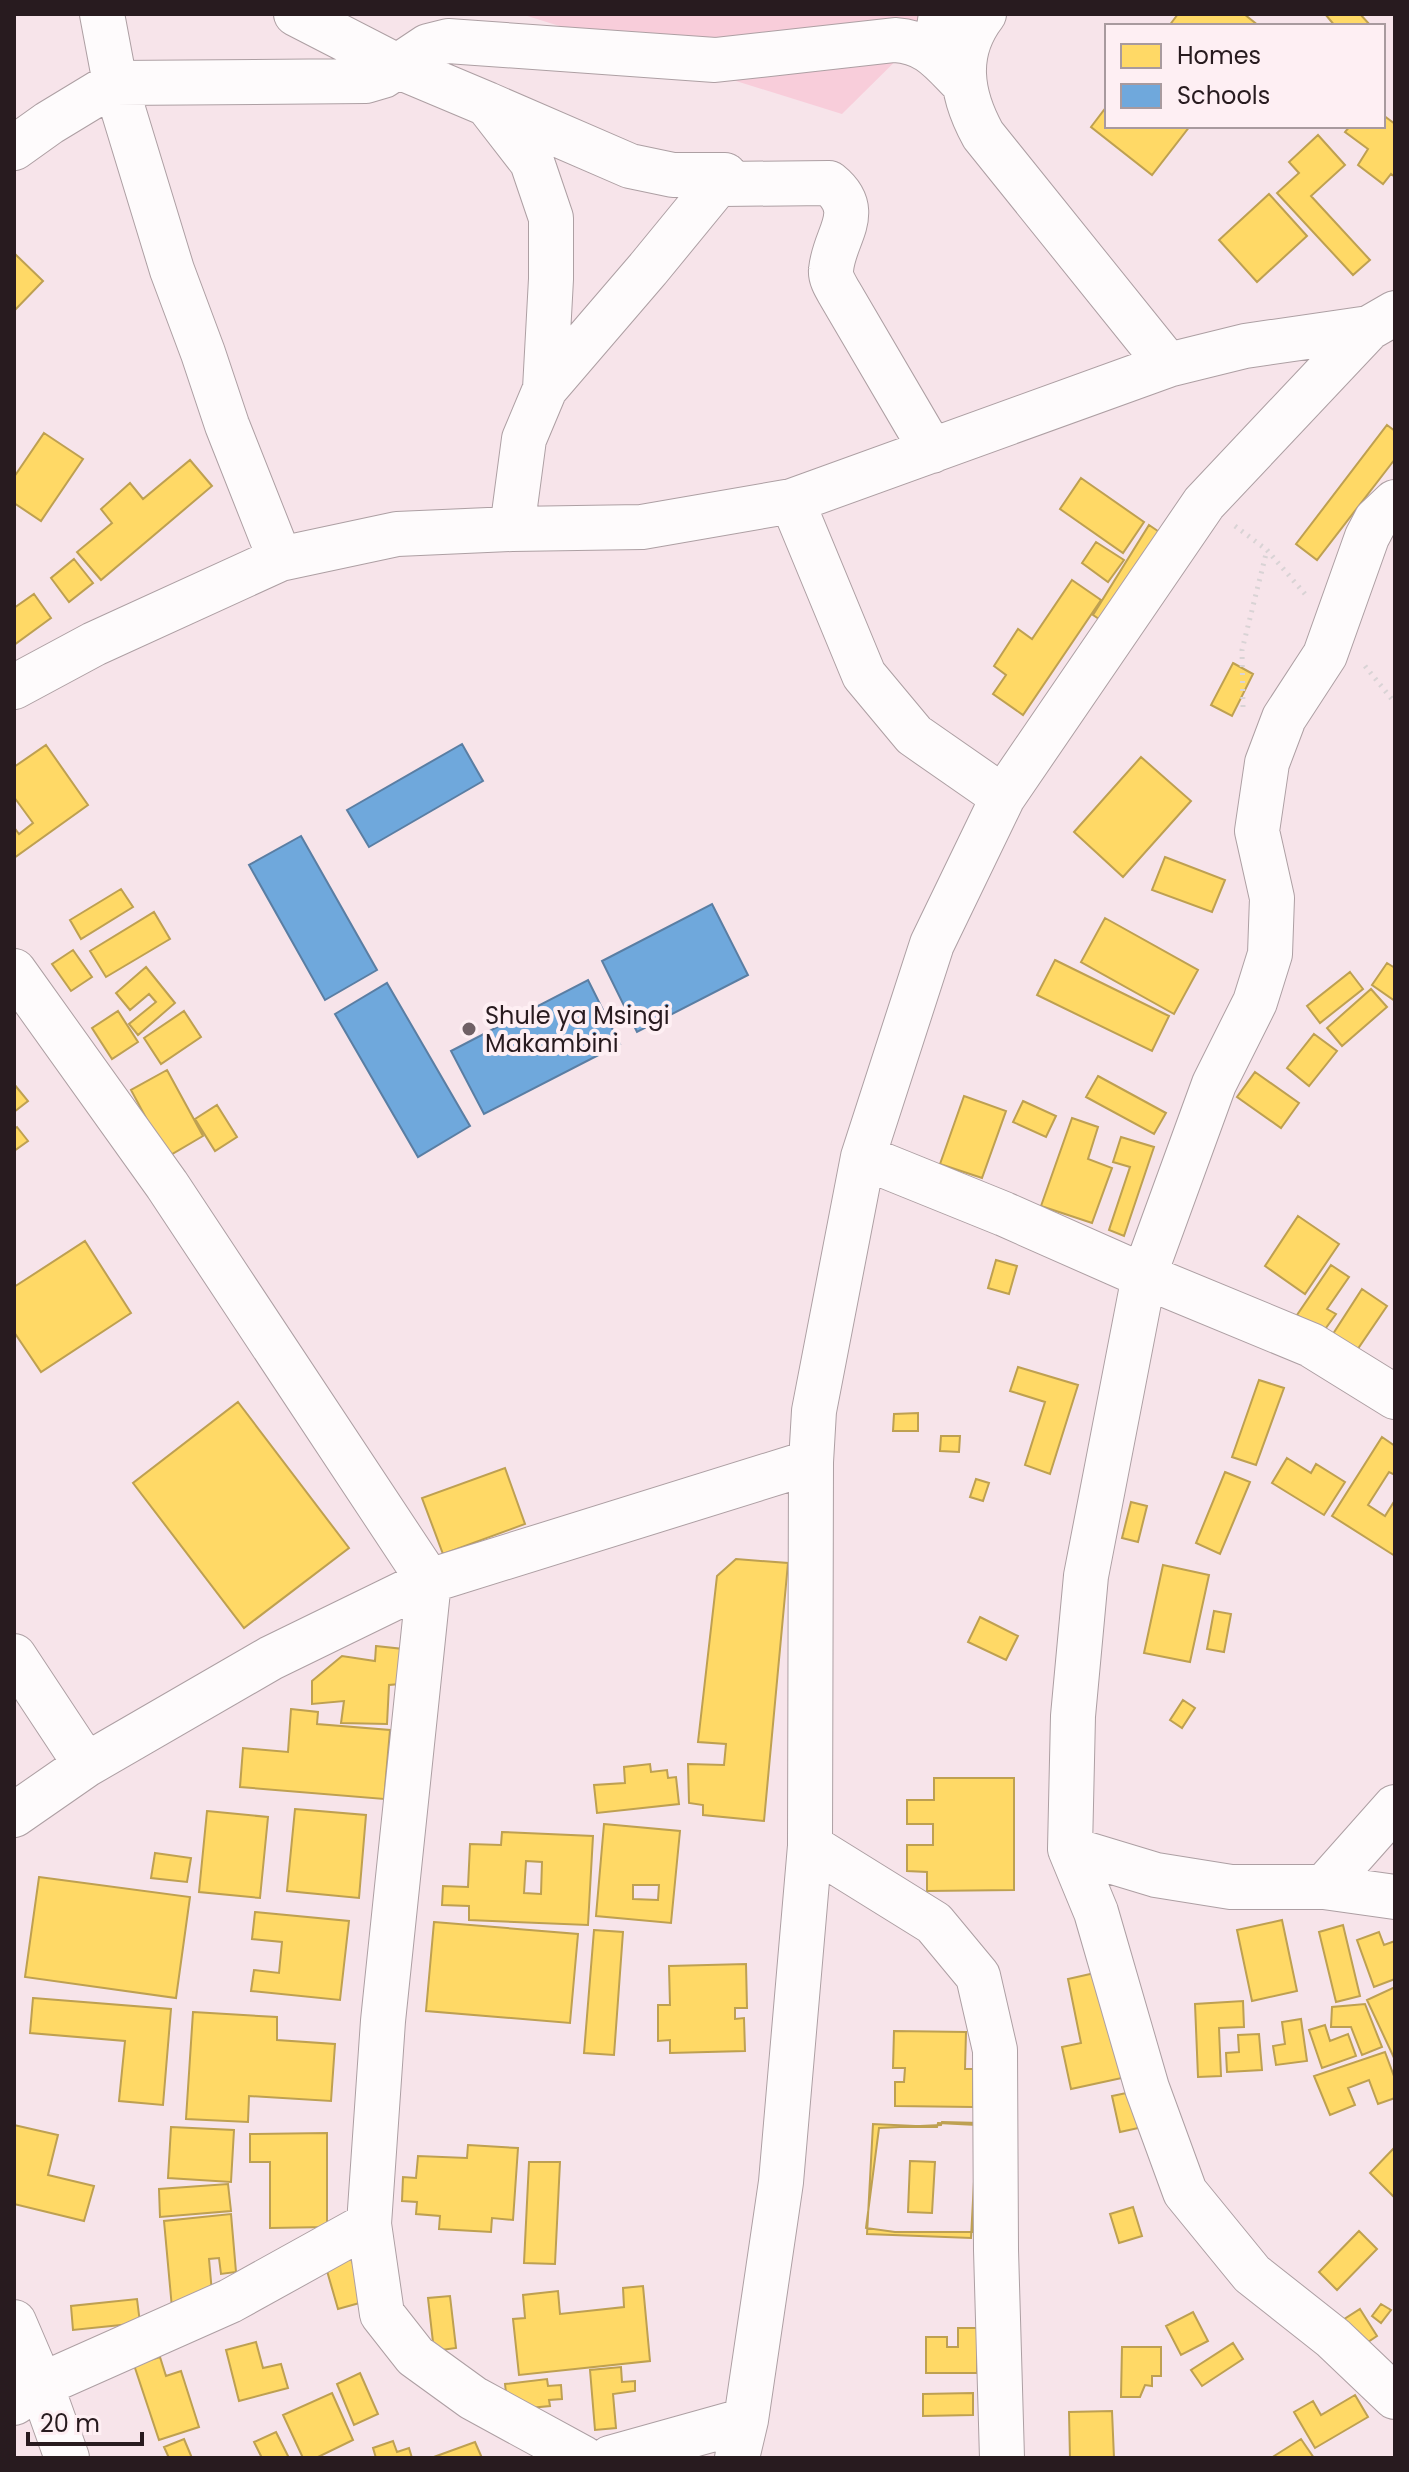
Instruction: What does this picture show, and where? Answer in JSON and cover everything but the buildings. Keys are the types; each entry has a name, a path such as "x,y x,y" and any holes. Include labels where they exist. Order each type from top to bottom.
{"street":[{"path":"102,14 115,83 172,270 227,425 280,559"},
{"path":"296,14 399,67 630,166 673,175 725,175"},
{"path":"14,148 115,83 366,81 399,67 428,46 448,41 715,60 895,40 912,41 946,51 966,49 984,14"},
{"path":"946,51 972,116 983,135 1168,365"},
{"path":"487,104 532,162 551,218 545,389"},
{"path":"725,175 723,184 829,183 843,197 848,209 830,273 932,451"},
{"path":"512,529 524,439 545,389 725,175"},
{"path":"14,687 94,644 280,559 397,534 642,527 792,501 1168,365 1245,346 1382,320"},
{"path":"610,2458 741,2439 781,2182 810,1846 811,1462 814,1411 863,1157 932,944 1003,797 1204,503 1382,320"},
{"path":"792,501 864,675 914,735 1003,797"},
{"path":"1395,502 1376,520 1367,537 1325,655 1284,718 1267,763 1257,831 1272,898 1270,954 1255,1002 1214,1084 1144,1276 1086,1576 1073,1716 1070,1849 1096,1912 1147,2088 1185,2192 1252,2274 1333,2338 1395,2397"},
{"path":"14,971 167,1185 429,1581 383,2021 369,2224 382,2314 415,2356 473,2398 583,2458"},
{"path":"863,1157 1311,1345 1395,1397"},
{"path":"14,1815 86,1765 271,1658 429,1581 811,1462"},
{"path":"14,1656 86,1765"},
{"path":"1324,1887 1395,1807"},
{"path":"810,1846 934,1923 978,1976 995,2050 996,2250 1002,2458"},
{"path":"1070,1849 1156,1875 1216,1885 1324,1887 1395,1897"},
{"path":"27,2394 230,2301 369,2224"},
{"path":"14,2322 27,2394 67,2458"}],"path":[{"path":"1204,503 1267,550 1335,630"}],"shaded area":[{"path":"521,14 943,14 842,114"}],"place":[{"name":"Shule ya Msingi Makambini","path":"469,1029"}]}
